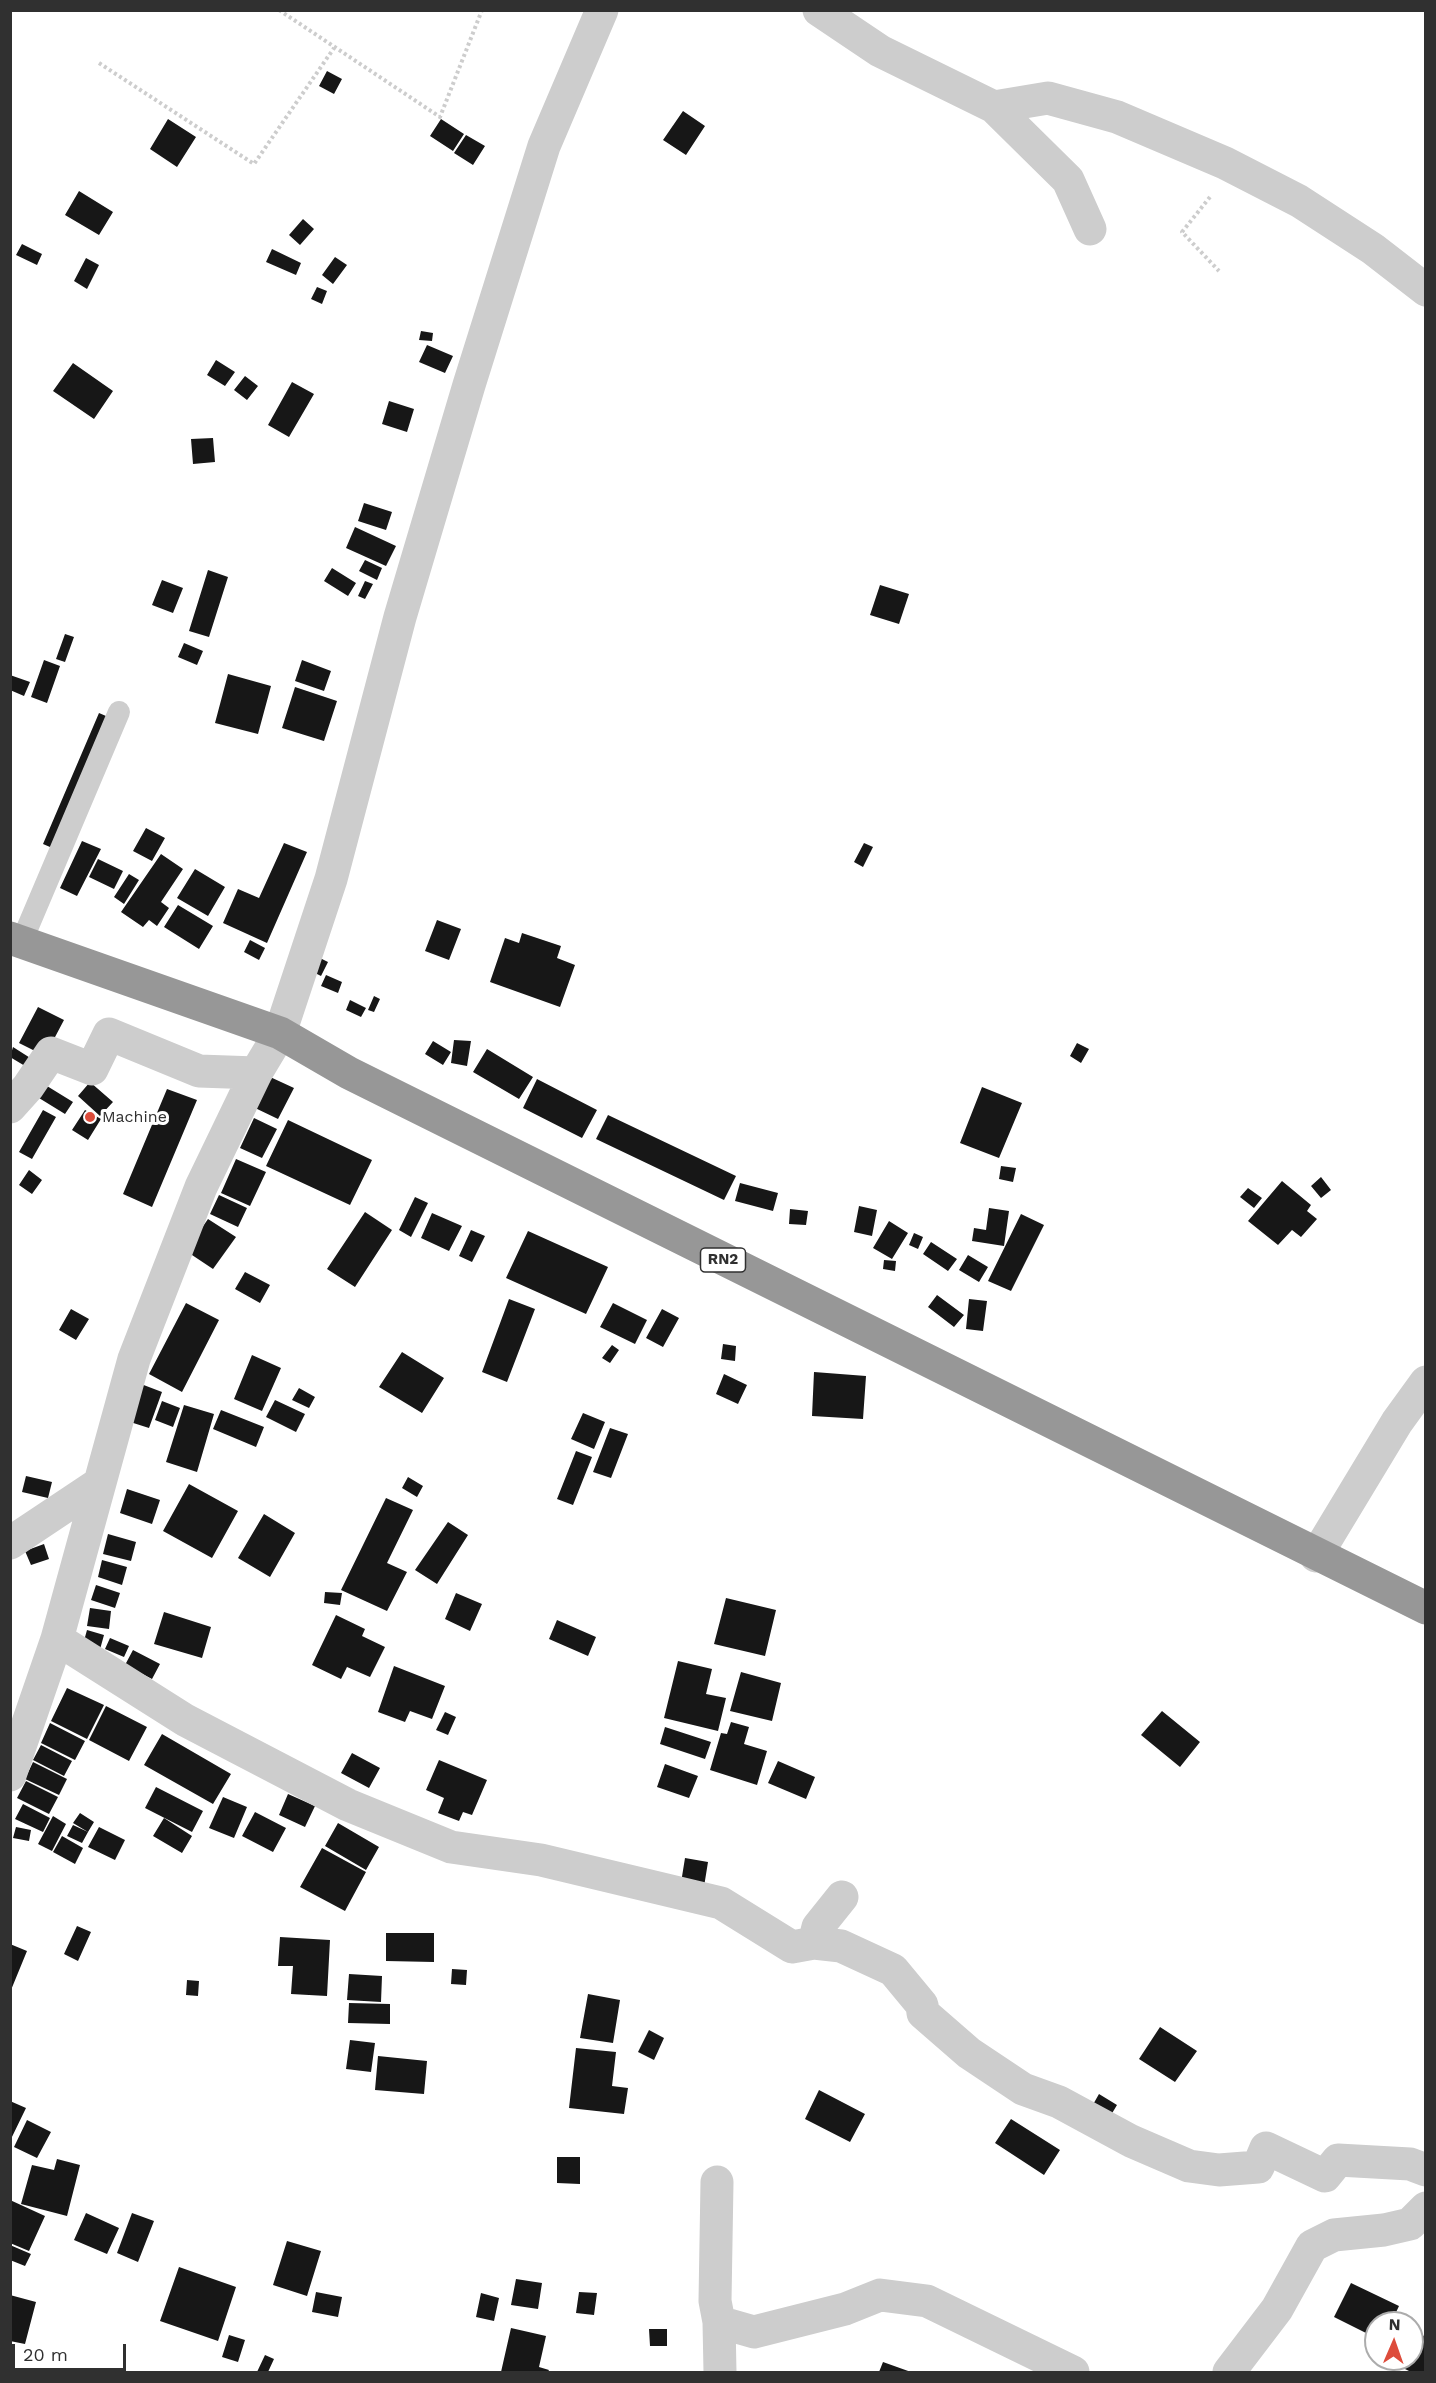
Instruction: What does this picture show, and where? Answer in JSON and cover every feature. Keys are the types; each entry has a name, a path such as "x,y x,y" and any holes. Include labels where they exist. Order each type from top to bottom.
{"highway":[{"name":"RN2","path":"16,940 280,1034 349,1073 1316,1556 1425,1608"}],"street":[{"path":"10,1775 57,1639 134,1359 201,1187 256,1073 280,1034 331,879 400,617 533,180 544,146 602,10"},
{"path":"819,10 880,51 994,107 1068,180 1090,229"},
{"path":"994,107 1048,98 1117,117 1225,163 1308,207 1373,249 1425,290"},
{"path":"10,1107 28,1088 51,1053 92,1069 109,1034 199,1071 256,1073"},
{"path":"1316,1556 1397,1422 1425,1382"},
{"path":"10,1543 100,1483"},
{"path":"57,1639 185,1720 348,1805 385,1821 451,1847 541,1860 721,1903 792,1947 814,1943 841,1946 893,1970 922,2005 924,2013 969,2053 1023,2089 1059,2102 1131,2141 1189,2166 1219,2170 1258,2167 1266,2148 1325,2176 1338,2160 1410,2164 1425,2170"},
{"path":"814,1943 818,1927 842,1897"},
{"path":"717,2182 715,2301 719,2322 720,2373"},
{"path":"1229,2373 1277,2309 1312,2246 1334,2235 1384,2230 1410,2224 1425,2208"},
{"path":"719,2322 754,2332 845,2309 880,2295 927,2301 1073,2373"}],"lane":[{"path":"16,940 119,712"}],"path":[{"path":"279,10 440,117 482,10"},
{"path":"99,63 254,164 334,48"},
{"path":"1219,271 1182,232 1208,201 1225,163"}],"building":[{"path":"327,71 342,79 334,94 319,86"},
{"path":"683,111 705,126 686,155 663,140"},
{"path":"168,119 196,137 177,167 150,149"},
{"path":"441,119 464,134 453,151 430,136"},
{"path":"466,135 485,146 473,165 454,153"},
{"path":"79,191 113,212 99,235 65,215"},
{"path":"303,219 314,229 300,245 289,235"},
{"path":"22,244 42,254 37,265 16,255"},
{"path":"272,249 301,263 296,275 266,262"},
{"path":"335,257 347,265 333,284 322,275"},
{"path":"86,258 99,265 87,289 74,281"},
{"path":"317,287 327,291 322,304 311,299"},
{"path":"421,331 433,333 432,341 419,340"},
{"path":"427,345 453,356 445,373 419,362"},
{"path":"216,360 235,372 225,386 207,375"},
{"path":"73,363 113,391 94,419 53,391"},
{"path":"245,376 258,386 247,400 234,390"},
{"path":"292,382 314,394 289,437 268,425"},
{"path":"389,401 414,409 407,432 382,424"},
{"path":"213,438 215,462 193,464 191,439"},
{"path":"364,503 392,512 386,530 358,521"},
{"path":"355,527 396,546 386,566 346,548"},
{"path":"365,560 382,568 377,580 359,571"},
{"path":"332,568 356,583 348,596 324,581"},
{"path":"208,570 228,577 209,637 189,631"},
{"path":"162,580 183,588 173,613 152,605"},
{"path":"365,581 373,584 365,599 358,596"},
{"path":"880,585 909,594 899,624 870,615"},
{"path":"65,634 74,637 65,662 56,659"},
{"path":"184,643 203,651 197,665 178,657"},
{"path":"44,660 60,666 47,703 31,697"},
{"path":"302,660 331,671 324,691 295,681"},
{"path":"228,674 271,686 258,734 215,723"},
{"path":"10,675 30,682 24,696 10,690"},
{"path":"295,687 337,701 324,741 282,728"},
{"path":"99,713 113,719 57,850 43,844"},
{"path":"146,828 165,838 152,861 133,851"},
{"path":"82,841 101,849 77,896 60,888"},
{"path":"284,843 307,852 267,943 223,923 238,889 259,898"},
{"path":"864,843 873,847 863,867 854,862"},
{"path":"161,854 183,869 161,902 169,908 157,926 149,920 143,927 121,912"},
{"path":"98,859 123,871 114,889 89,877"},
{"path":"195,869 225,887 208,916 177,898"},
{"path":"129,874 139,880 124,904 114,897"},
{"path":"178,905 213,926 199,949 164,927"},
{"path":"437,920 461,929 449,960 425,951"},
{"path":"522,933 561,946 557,958 575,965 560,1007 490,982 505,938 519,943"},
{"path":"250,940 265,948 259,960 244,952"},
{"path":"316,956 328,962 321,976 309,970"},
{"path":"326,975 342,982 338,993 321,986"},
{"path":"374,996 380,999 374,1012 368,1010"},
{"path":"350,1000 366,1008 361,1017 346,1010"},
{"path":"38,1007 64,1020 45,1056 19,1043"},
{"path":"454,1040 471,1041 467,1066 451,1063"},
{"path":"433,1041 451,1052 443,1065 425,1054"},
{"path":"1077,1043 1089,1049 1081,1063 1070,1056"},
{"path":"13,1047 35,1061 30,1069 10,1057"},
{"path":"487,1049 533,1077 519,1099 473,1072"},
{"path":"268,1076 294,1088 278,1119 253,1107"},
{"path":"537,1079 597,1110 582,1138 523,1108"},
{"path":"90,1082 113,1102 100,1116 78,1096"},
{"path":"47,1086 73,1102 65,1114 39,1098"},
{"path":"982,1087 1022,1103 999,1158 960,1143"},
{"path":"167,1089 197,1100 152,1207 123,1194"},
{"path":"43,1110 56,1117 32,1159 19,1152"},
{"path":"85,1110 101,1119 88,1140 72,1130"},
{"path":"608,1115 736,1176 724,1200 596,1139"},
{"path":"254,1118 277,1129 262,1158 240,1148"},
{"path":"288,1120 372,1160 350,1205 266,1166"},
{"path":"236,1159 266,1172 250,1206 221,1193"},
{"path":"1001,1166 1016,1168 1013,1182 999,1179"},
{"path":"29,1170 42,1180 32,1194 19,1185"},
{"path":"1321,1177 1331,1190 1321,1198 1311,1186"},
{"path":"1282,1181 1311,1205 1307,1211 1317,1219 1301,1237 1292,1230 1278,1245 1248,1221"},
{"path":"740,1183 778,1193 773,1211 735,1201"},
{"path":"1248,1188 1262,1198 1254,1208 1240,1197"},
{"path":"219,1195 247,1208 238,1227 210,1214"},
{"path":"415,1197 428,1203 411,1237 399,1230"},
{"path":"859,1206 877,1210 872,1236 854,1232"},
{"path":"989,1208 1009,1211 1004,1246 972,1241 974,1228 986,1230"},
{"path":"790,1209 808,1211 806,1225 789,1224"},
{"path":"365,1212 392,1230 355,1287 327,1269"},
{"path":"432,1213 462,1226 449,1251 421,1238"},
{"path":"1021,1214 1044,1225 1011,1291 988,1281"},
{"path":"208,1219 236,1237 213,1269 186,1251"},
{"path":"889,1221 908,1233 892,1259 873,1248"},
{"path":"471,1230 485,1236 472,1262 459,1256"},
{"path":"528,1231 608,1267 586,1314 506,1278"},
{"path":"914,1233 923,1237 918,1249 909,1245"},
{"path":"931,1242 957,1259 948,1271 923,1254"},
{"path":"968,1255 988,1267 979,1282 959,1270"},
{"path":"884,1260 896,1261 895,1271 883,1269"},
{"path":"245,1272 270,1285 260,1303 235,1289"},
{"path":"937,1295 964,1315 954,1327 928,1307"},
{"path":"509,1299 535,1309 507,1382 482,1372"},
{"path":"969,1299 987,1301 983,1331 966,1329"},
{"path":"186,1303 219,1320 182,1392 149,1374"},
{"path":"613,1303 647,1320 635,1344 600,1327"},
{"path":"71,1309 89,1319 76,1340 59,1330"},
{"path":"662,1309 679,1318 663,1347 646,1338"},
{"path":"723,1344 736,1346 735,1361 721,1359"},
{"path":"612,1345 619,1350 610,1363 602,1358"},
{"path":"402,1352 444,1378 422,1413 379,1387"},
{"path":"252,1355 281,1368 262,1411 234,1399"},
{"path":"814,1372 866,1376 863,1419 812,1416"},
{"path":"724,1374 747,1385 738,1404 716,1394"},
{"path":"141,1384 162,1392 149,1428 127,1421"},
{"path":"299,1388 315,1397 309,1408 292,1400"},
{"path":"275,1400 305,1414 296,1432 266,1417"},
{"path":"162,1401 180,1408 173,1427 155,1420"},
{"path":"184,1405 214,1414 197,1472 166,1462"},
{"path":"221,1410 264,1427 256,1447 213,1429"},
{"path":"583,1413 605,1422 594,1449 571,1439"},
{"path":"610,1428 628,1434 611,1478 593,1472"},
{"path":"576,1451 592,1457 573,1505 557,1499"},
{"path":"26,1476 52,1482 48,1498 22,1492"},
{"path":"408,1477 423,1486 417,1497 402,1488"},
{"path":"189,1484 238,1511 212,1558 163,1531"},
{"path":"127,1489 160,1500 152,1524 120,1513"},
{"path":"386,1498 413,1510 387,1563 407,1572 387,1611 341,1590"},
{"path":"264,1514 295,1533 270,1577 238,1558"},
{"path":"448,1522 468,1535 437,1584 415,1570"},
{"path":"108,1534 136,1542 131,1561 103,1554"},
{"path":"44,1544 49,1559 31,1565 25,1551"},
{"path":"102,1560 127,1567 122,1585 98,1577"},
{"path":"96,1585 120,1593 115,1608 91,1600"},
{"path":"325,1592 342,1593 340,1605 324,1603"},
{"path":"456,1593 482,1604 470,1631 445,1619"},
{"path":"726,1598 776,1610 765,1656 714,1644"},
{"path":"90,1608 111,1611 109,1629 87,1626"},
{"path":"164,1612 211,1627 202,1658 154,1644"},
{"path":"336,1615 365,1629 362,1636 385,1647 370,1677 347,1667 341,1679 312,1665"},
{"path":"557,1620 596,1637 588,1656 549,1639"},
{"path":"87,1630 104,1635 99,1653 82,1648"},
{"path":"110,1638 129,1646 124,1657 105,1649"},
{"path":"133,1650 160,1664 152,1679 125,1665"},
{"path":"678,1661 712,1669 706,1694 726,1698 718,1731 664,1718"},
{"path":"394,1666 445,1686 432,1719 410,1711 405,1722 378,1712"},
{"path":"741,1672 781,1683 772,1721 730,1711"},
{"path":"67,1688 104,1705 87,1739 51,1721"},
{"path":"106,1706 147,1727 129,1761 89,1740"},
{"path":"1162,1711 1200,1742 1180,1767 1141,1735"},
{"path":"445,1712 456,1717 448,1735 436,1730"},
{"path":"731,1722 749,1727 744,1744 767,1751 757,1785 710,1770 721,1733 727,1734"},
{"path":"50,1723 85,1741 75,1760 41,1743"},
{"path":"665,1727 711,1742 705,1759 660,1744"},
{"path":"162,1734 231,1774 213,1804 144,1765"},
{"path":"41,1745 72,1761 64,1776 33,1760"},
{"path":"352,1753 380,1768 369,1788 341,1773"},
{"path":"439,1760 487,1780 472,1815 463,1812 459,1821 438,1813 444,1798 426,1790"},
{"path":"778,1761 815,1777 806,1799 768,1783"},
{"path":"33,1762 67,1779 59,1795 25,1779"},
{"path":"665,1764 698,1776 689,1798 657,1787"},
{"path":"26,1781 58,1797 49,1814 17,1798"},
{"path":"156,1787 203,1811 192,1832 145,1808"},
{"path":"288,1794 315,1806 305,1827 279,1815"},
{"path":"223,1797 247,1807 234,1838 209,1828"},
{"path":"23,1804 50,1818 43,1832 15,1819"},
{"path":"255,1812 286,1828 273,1852 242,1836"},
{"path":"80,1813 94,1822 88,1832 73,1823"},
{"path":"53,1816 66,1824 52,1851 38,1844"},
{"path":"164,1818 192,1836 182,1853 153,1836"},
{"path":"338,1823 379,1847 366,1870 325,1846"},
{"path":"73,1825 88,1832 82,1843 67,1836"},
{"path":"16,1827 31,1830 29,1841 13,1838"},
{"path":"99,1827 125,1840 115,1860 88,1847"},
{"path":"62,1836 83,1848 75,1864 53,1852"},
{"path":"322,1848 366,1872 345,1911 300,1887"},
{"path":"685,1858 708,1862 703,1893 680,1889"},
{"path":"77,1926 91,1932 78,1961 64,1954"},
{"path":"386,1933 434,1933 434,1962 386,1961"},
{"path":"280,1937 330,1940 327,1996 291,1994 293,1966 278,1966"},
{"path":"10,1944 27,1951 11,1990 10,1990"},
{"path":"452,1969 467,1970 466,1985 451,1984"},
{"path":"349,1974 382,1976 381,2002 347,2000"},
{"path":"187,1980 199,1981 198,1996 186,1995"},
{"path":"588,1994 620,2000 613,2043 580,2038"},
{"path":"349,2003 390,2004 390,2024 348,2023"},
{"path":"1160,2027 1197,2051 1175,2082 1139,2059"},
{"path":"649,2030 664,2038 654,2060 638,2052"},
{"path":"350,2040 375,2043 371,2072 346,2069"},
{"path":"576,2048 616,2052 612,2086 628,2088 624,2114 569,2108"},
{"path":"378,2056 427,2061 424,2094 375,2090"},
{"path":"819,2090 865,2114 850,2142 805,2119"},
{"path":"1099,2094 1117,2105 1105,2125 1087,2115"},
{"path":"10,2101 26,2108 10,2141"},
{"path":"1011,2119 1060,2150 1044,2175 995,2143"},
{"path":"27,2120 51,2132 37,2158 14,2147"},
{"path":"557,2157 580,2157 580,2184 557,2183"},
{"path":"57,2159 80,2165 67,2216 21,2204 32,2165 54,2170"},
{"path":"10,2200 45,2216 29,2251 10,2243"},
{"path":"86,2213 119,2228 107,2254 74,2240"},
{"path":"132,2213 154,2221 138,2262 117,2253"},
{"path":"287,2241 321,2251 307,2296 273,2285"},
{"path":"10,2245 31,2254 25,2266 10,2260"},
{"path":"179,2267 236,2287 218,2341 160,2321"},
{"path":"516,2279 542,2283 538,2309 511,2305"},
{"path":"1351,2283 1399,2306 1397,2311 1364,2311 1364,2332 1334,2317"},
{"path":"316,2292 342,2297 338,2317 312,2312"},
{"path":"579,2292 597,2293 594,2315 576,2313"},
{"path":"481,2293 499,2298 494,2321 476,2317"},
{"path":"10,2295 36,2302 25,2344 10,2341"},
{"path":"511,2328 546,2336 539,2367 549,2370 548,2372 501,2372"},
{"path":"649,2329 667,2329 667,2346 650,2346"},
{"path":"229,2335 245,2340 238,2362 222,2357"},
{"path":"1424,2336 1426,2337 1426,2372 1409,2371 1424,2371"},
{"path":"265,2355 274,2359 268,2372 257,2372"},
{"path":"883,2362 911,2372 879,2372"}],"place":[{"name":"Machine","path":"90,1117"}]}
